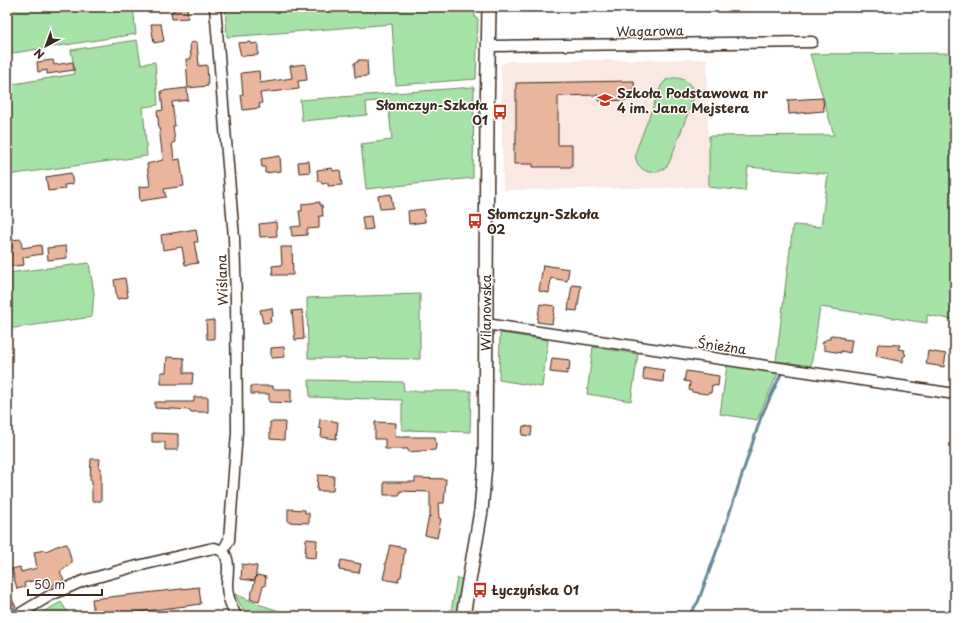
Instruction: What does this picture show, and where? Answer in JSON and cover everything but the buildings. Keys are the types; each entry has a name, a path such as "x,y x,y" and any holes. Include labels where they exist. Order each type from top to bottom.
{"main road":[{"name":"Wilanowska","path":"463,616 484,491 489,7"}],"street":[{"name":"Wiślana","path":"216,7 234,238 237,378 237,432 229,540 223,551"},
{"name":"Wagarowa","path":"489,46 812,42"},
{"name":"Śnieżna","path":"486,324 955,394"},
{"path":"16,616 58,592 83,581 105,574 214,548 223,551 227,560 228,598 236,616"}],"shaded area":[{"name":"Szkoła Podstawowa nr 4 im. Jana Mejstera","path":"707,59 709,187 503,190 501,65 509,61"}],"green space":[{"path":"7,7 46,7 48,12 76,7 133,7 136,34 7,54"},
{"path":"225,7 475,7 475,18 478,19 476,79 396,85 392,24 227,37"},
{"path":"137,40 141,64 155,62 158,105 143,107 147,156 7,175 7,85 75,74 71,50"},
{"path":"955,53 955,320 927,315 927,323 820,307 811,366 776,361 793,225 821,227 828,174 748,167 745,191 709,187 709,136 834,135 810,54"},
{"path":"673,78 682,79 689,84 694,95 693,100 669,163 659,172 647,171 638,164 636,151 661,86 666,80"},
{"path":"474,87 473,178 366,189 361,144 392,140 388,100 366,102 367,115 302,121 300,100"},
{"path":"89,263 94,293 92,317 7,329 7,273"},
{"path":"420,294 420,359 308,358 307,298"},
{"path":"500,333 548,340 542,387 499,380"},
{"path":"593,347 638,354 631,401 587,394"},
{"path":"727,365 778,373 757,420 720,414"},
{"path":"309,380 403,382 404,391 471,391 470,432 402,430 402,400 310,397"},
{"path":"457,578 464,580 457,616 450,616"},
{"path":"235,594 261,605 295,616 248,616"},
{"path":"61,602 70,616 36,616"}],"waterway":[{"path":"682,616 691,612 698,602 721,539 761,417 781,374"}],"place":[{"name":"Szkoła Podstawowa nr 4 im. Jana Mejstera","path":"605,100"},
{"name":"Słomczyn-Szkoła 01","path":"500,112"},
{"name":"Słomczyn-Szkoła 02","path":"475,221"},
{"name":"Łyczyńska 01","path":"480,590"}]}
